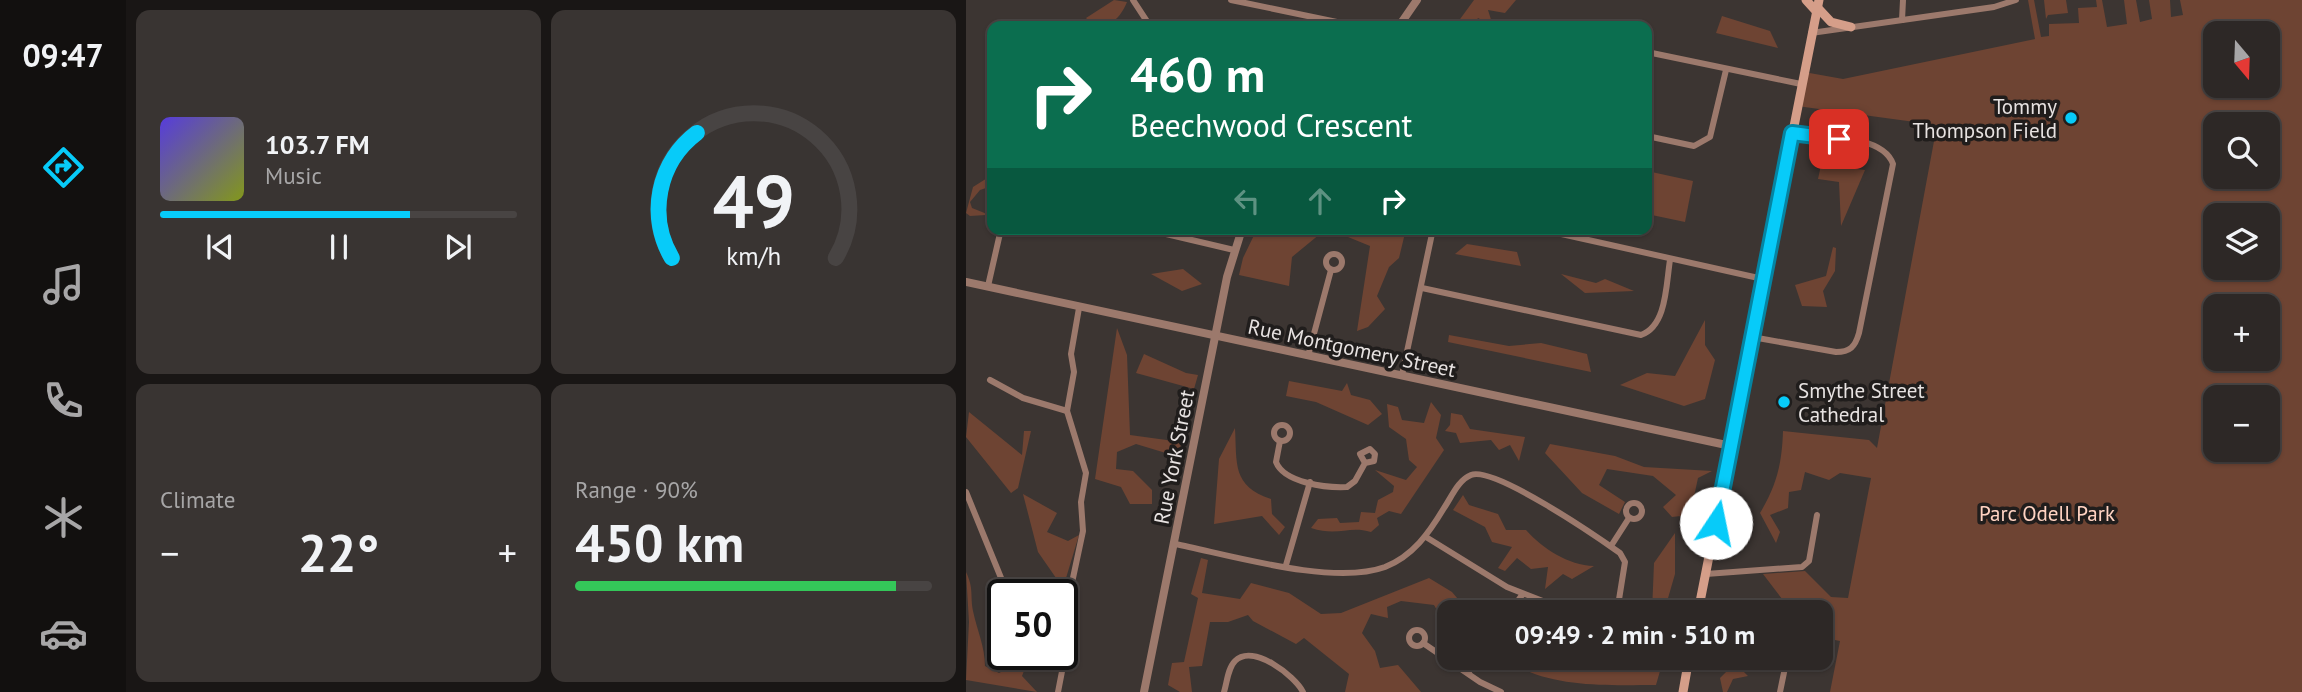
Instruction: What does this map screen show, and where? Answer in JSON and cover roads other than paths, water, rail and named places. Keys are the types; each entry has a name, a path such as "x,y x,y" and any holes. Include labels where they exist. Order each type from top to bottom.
{"main road":[{"path":"1806,0 1817,6 1830,22 1851,27"},
{"path":"1701,600 1817,6"},
{"path":"1683,692 1687,670"}],"street":[{"path":"1133,0 1147,21"},
{"path":"1231,0 1332,21"},
{"path":"1402,21 1417,0"},
{"path":"1902,20 1903,0"},
{"path":"1811,33 1994,7 2015,0"},
{"path":"1652,53 1801,83"},
{"path":"1652,137 1694,146 1710,137 1726,70"},
{"path":"1752,337 1836,352 1852,348 1859,334 1893,164 1889,154 1872,143 1792,133"},
{"path":"988,286 1000,235"},
{"path":"1170,235 1234,250"},
{"name":"Rue York Street","path":"1144,692 1234,250 1240,235"},
{"path":"1402,375 1432,235"},
{"path":"1564,235 1763,279"},
{"path":"1422,288 1641,335 1649,332 1660,316 1670,260"},
{"path":"1308,356 1331,270"},
{"name":"Rue Montgomery Street","path":"966,282 1079,309 1731,446"},
{"path":"1073,579 1083,531 1081,502 1086,472 1066,411 1074,372 1071,354 1079,309"},
{"path":"989,380 1023,398 1066,411"},
{"path":"1280,441 1276,459 1279,469 1284,475 1310,482 1347,487 1355,481 1365,463"},
{"path":"1175,544 1332,573 1360,573 1398,560 1426,537 1464,480 1481,474 1493,476 1516,488 1611,547 1625,562 1619,600"},
{"path":"1286,565 1310,482"},
{"path":"966,492 1001,579"},
{"path":"1706,574 1802,567 1809,561 1817,514"},
{"path":"1611,547 1629,518"},
{"path":"1426,537 1522,595 1536,600"},
{"path":"1518,600 1522,595"},
{"path":"1423,643 1499,692"},
{"path":"1224,692 1230,668 1235,661 1248,655 1259,657 1298,681 1303,692"},
{"path":"1058,692 1062,670"},
{"path":"1780,692 1785,670"}],"place":[{"name":"Tommy Thompson Field","path":"2071,118"},
{"name":"Smythe Street Cathedral","path":"1784,402"}],"park label":[{"name":"Parc Odell Park","path":"2047,513"}]}
